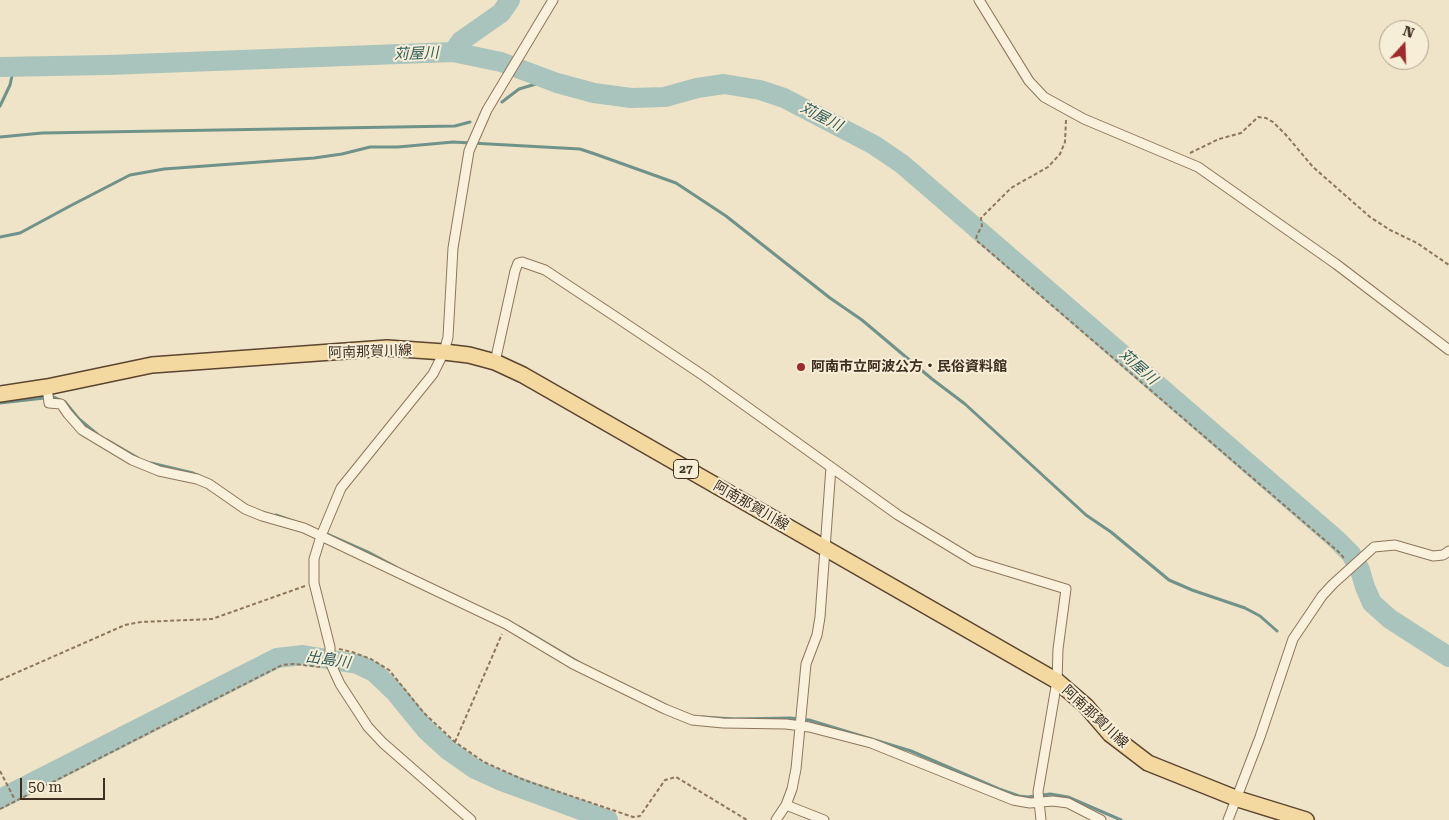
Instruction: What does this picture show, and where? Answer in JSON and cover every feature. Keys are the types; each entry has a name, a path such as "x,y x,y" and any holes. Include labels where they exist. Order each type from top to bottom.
{"main road":[{"name":"阿南那賀川線","path":"0,394 47,393 152,365 387,348 469,355 496,362 523,375 1056,681 1086,706 1110,734 1148,763 1238,799 1306,820"}],"street":[{"path":"471,820 383,743 368,727 340,684 334,671 314,583 314,559 340,488 433,374 444,352 448,337 453,248 469,151 487,110 553,0"},
{"path":"979,0 1029,81 1044,97 1093,122 1183,160 1217,180 1328,259 1449,350"},
{"path":"496,362 518,263 522,262 545,270 712,382 898,515 974,561 1066,589 1056,681 1038,798 1041,820"},
{"path":"47,393 49,403 62,404 82,430 132,460 159,471 197,479 209,484 245,509 262,516 322,533 506,624 573,664 665,709 692,720 800,721 871,743 1013,800 1030,803 1038,798 1068,802 1102,820"},
{"path":"776,820 786,805 792,789 796,769 806,664 817,635 820,617 831,467"},
{"path":"1228,820 1238,799 1293,639 1322,596 1374,547 1395,545 1433,556 1443,555 1449,551"},
{"path":"786,805 824,820"}],"path":[{"path":"1067,110 1064,142 1060,154 1048,167 1011,188 981,218 982,226 976,235 976,240 1341,554 1351,568"},
{"path":"1183,160 1192,151 1220,139 1241,133 1258,118 1266,118 1286,135 1313,167 1370,217 1390,230 1417,243 1449,265"},
{"path":"0,680 125,625 141,622 212,619 314,583"},
{"path":"455,742 506,624"},
{"path":"330,654 352,652 371,659 389,670 424,713 455,742 484,762 524,780 633,817 640,816 665,780 676,778 747,820"},
{"path":"0,809 282,665 314,665 334,671"},
{"path":"0,771 16,800"}],"waterway":[{"path":"453,52 461,41 501,13 510,0"},
{"name":"苅屋川","path":"0,67 108,65 453,52 501,62 557,83 594,93 631,98 665,97 697,88 724,84 760,90 784,98 874,145 902,164 1336,539 1351,554 1360,570 1372,603 1390,619 1449,657"},
{"path":"0,106 10,85 14,67"},
{"path":"502,102 519,89 536,84 557,83"},
{"path":"0,137 42,133 455,126 470,122"},
{"path":"0,237 20,233 130,175 164,169 314,158 370,147 398,147 453,142 580,149 676,183 726,216 830,298 862,320 965,404 1086,515 1111,532 1169,580 1245,608 1260,616 1277,631"},
{"path":"0,403 53,397 65,402 79,419 97,434"},
{"path":"107,440 138,458"},
{"path":"151,463 193,473 209,480"},
{"path":"276,515 296,522"},
{"path":"325,533 396,567"},
{"path":"519,627 580,663"},
{"name":"出島川","path":"0,799 277,658 303,655 357,664 374,672 395,692 426,730 448,750 475,769 499,780 608,820"},
{"path":"702,717 809,720 911,751 1019,796 1028,797 1050,794 1068,797 1121,820"}],"place":[{"name":"阿南市立阿波公方・民俗資料館","path":"801,367"}]}
